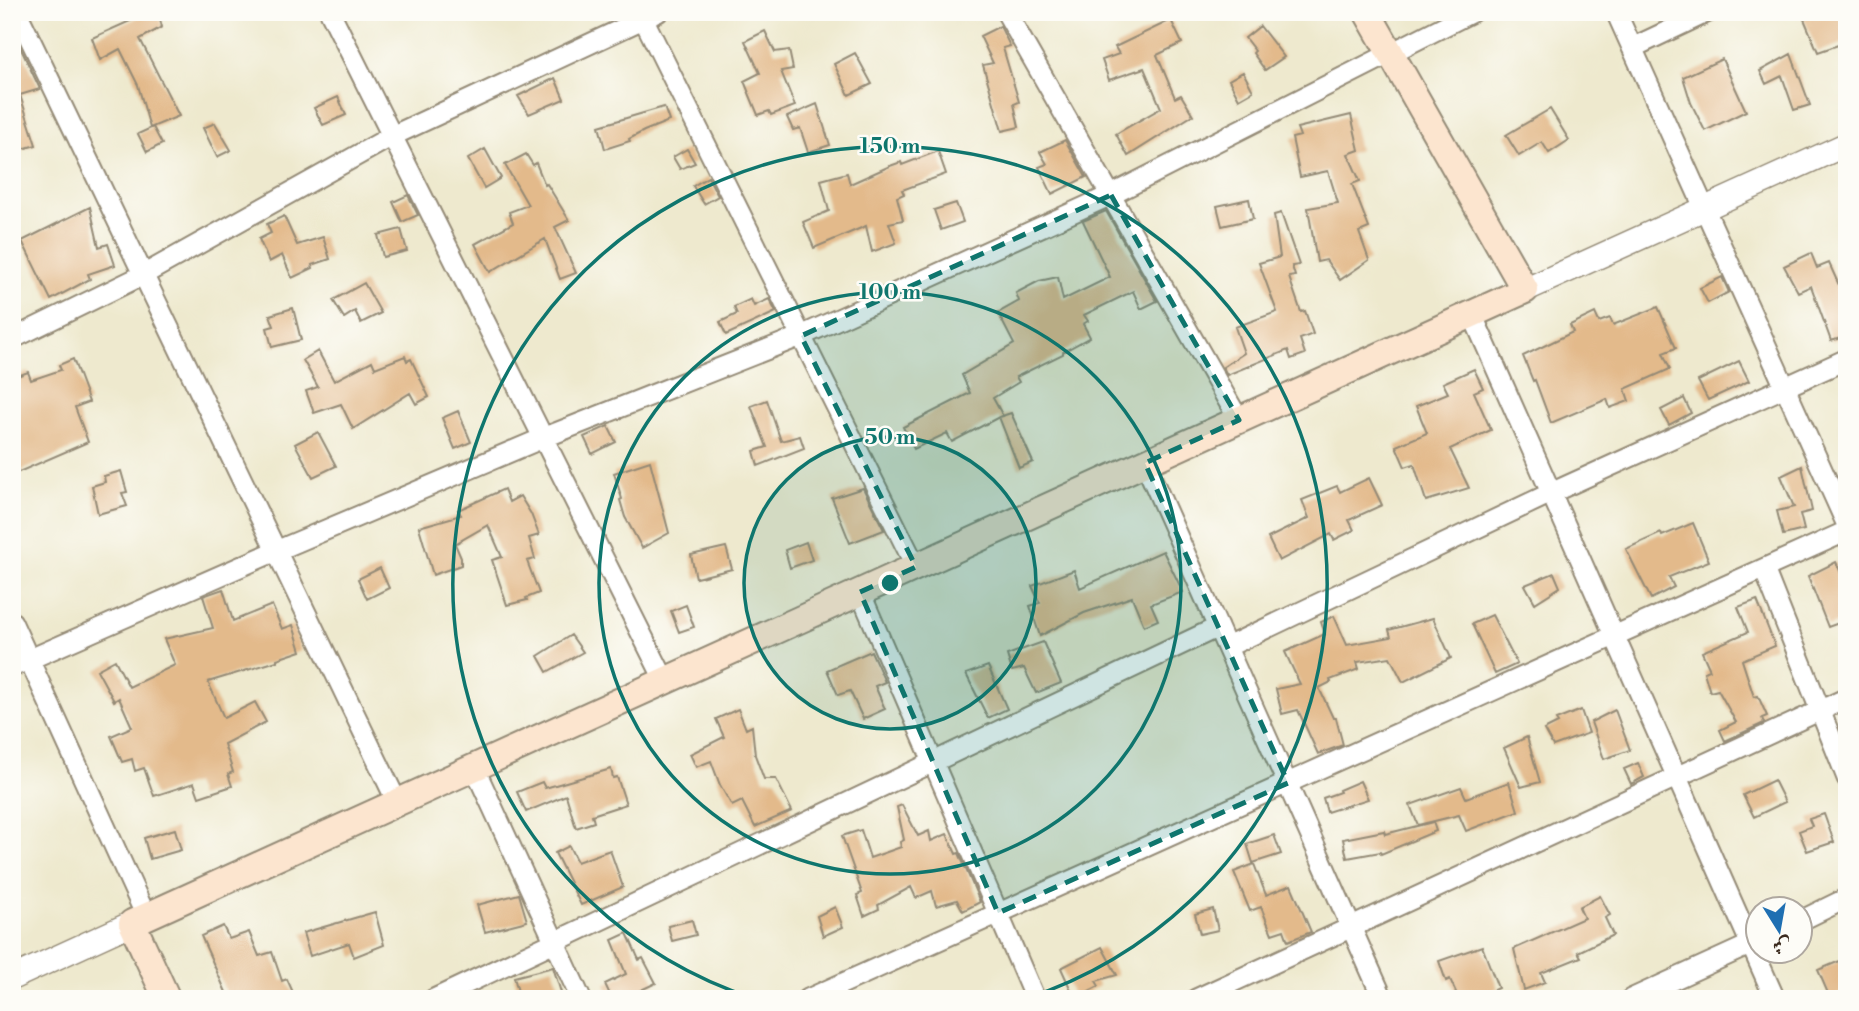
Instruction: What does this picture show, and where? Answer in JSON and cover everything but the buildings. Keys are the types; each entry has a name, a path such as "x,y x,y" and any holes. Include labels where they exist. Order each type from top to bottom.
{"main road":[{"path":"166,999 139,919 1525,290 1367,12"}],"street":[{"path":"17,12 397,802"},
{"path":"330,12 665,681"},
{"path":"1006,12 1239,420"},
{"path":"21,663 276,551 801,336 1111,195 1472,12"},
{"path":"1616,12 1847,525"},
{"path":"1632,48 1708,12"},
{"path":"12,339 143,275 392,136 648,15 801,336 916,566"},
{"path":"1525,290 1847,144"},
{"path":"1472,314 1744,921"},
{"path":"1227,646 1552,493 1847,359"},
{"path":"1145,463 1383,999"},
{"path":"808,999 1847,531"},
{"path":"1764,569 1847,778"},
{"path":"860,592 1035,999"},
{"path":"12,622 21,663 139,919 12,978"},
{"path":"435,999 1218,627"},
{"path":"1196,999 1847,698"},
{"path":"474,767 582,999"},
{"path":"1814,914 1847,898"},
{"path":"1631,999 1744,948"},
{"path":"1762,965 1775,999"}],"highlighted area":[{"path":"1111,195 1239,420 1145,463 1288,783 998,913 860,592 916,567 801,336"}]}
